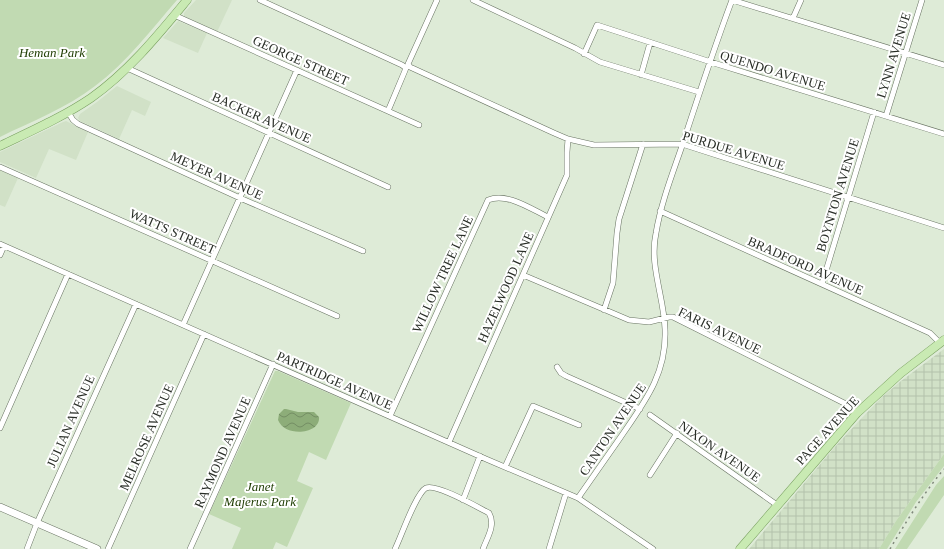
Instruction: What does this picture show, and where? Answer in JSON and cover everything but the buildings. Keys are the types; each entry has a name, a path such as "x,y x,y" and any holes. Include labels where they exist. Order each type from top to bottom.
{"main road":[{"path":"0,146 68,112 110,84 140,55 187,0"},
{"name":"PAGE AVENUE","path":"740,549 857,413 886,385 942,342"}],"street":[{"name":"PURDUE AVENUE","path":"260,0 568,139 594,145 682,144 944,228"},
{"path":"388,111 437,0"},
{"path":"473,0 600,62 699,92"},
{"path":"732,0 944,65"},
{"name":"CANTON AVENUE","path":"578,498 649,396 659,373 665,347 664,318 654,256 655,234 660,211 699,92 732,0"},
{"path":"793,18 802,0"},
{"name":"LYNN AVENUE","path":"886,116 922,0"},
{"name":"GEORGE STREET","path":"174,15 420,125"},
{"name":"QUENDO AVENUE","path":"584,54 596,25 710,62 944,134"},
{"path":"641,75 650,43"},
{"name":"BACKER AVENUE","path":"127,68 388,187"},
{"path":"183,325 297,70"},
{"name":"MEYER AVENUE","path":"68,112 73,120 78,124 240,198 362,251"},
{"name":"BOYNTON AVENUE","path":"822,284 874,112"},
{"name":"HAZELWOOD LANE","path":"449,442 567,175 568,139"},
{"path":"604,310 613,283 619,219 643,144"},
{"name":"WATTS STREET","path":"0,166 337,316"},
{"name":"WILLOW TREE LANE","path":"390,416 488,200 495,197 508,199 548,217"},
{"name":"BRADFORD AVENUE","path":"660,211 930,333 942,342"},
{"path":"0,255 2,245"},
{"name":"PARTRIDGE AVENUE","path":"2,245 578,498 653,549"},
{"path":"0,428 68,274"},
{"name":"FARIS AVENUE","path":"522,275 622,318 642,322 673,317 846,404 857,413"},
{"name":"JULIAN AVENUE","path":"27,549 37,523 136,304"},
{"name":"MELROSE AVENUE","path":"108,549 204,334"},
{"name":"RAYMOND AVENUE","path":"190,549 273,364"},
{"path":"557,367 561,373 566,376 640,409"},
{"path":"505,467 533,406 579,425"},
{"name":"NIXON AVENUE","path":"650,415 777,505"},
{"path":"650,475 677,434"},
{"path":"462,500 480,456"},
{"path":"395,549 419,495 427,488 442,490 489,513 492,518 492,525 483,549"},
{"path":"549,549 566,493"},
{"path":"0,507 97,549"}],"shaded area":[{"path":"196,0 232,0 217,32 184,16 184,13"},
{"path":"178,21 207,33 198,53 163,38"},
{"path":"117,86 151,102 145,116 132,110 119,139 80,121 78,118 80,114"},
{"path":"66,121 88,132 76,160 49,149 36,178 0,162 0,152"},
{"path":"0,170 18,178 5,207 0,205"},
{"path":"944,349 944,454 896,521 879,549 749,549 833,449 882,397"}],"green space":[{"name":"Heman Park","path":"0,0 177,0 118,67 107,77 84,94 61,108 0,137"},
{"name":"Janet Majerus Park","path":"275,371 351,403 326,460 309,452 297,481 313,488 287,547 276,542 273,549 232,549 241,528 209,514"},
{"path":"944,454 944,466 916,502 887,549 879,549 896,521"},
{"path":"944,476 944,495 907,549 895,549 936,485"}],"water":[{"path":"284,409 298,412 314,412 319,417 318,423 309,430 302,432 288,430 282,426 278,420 279,414"}],"railway":[{"path":"890,549 922,498 944,469"}]}
